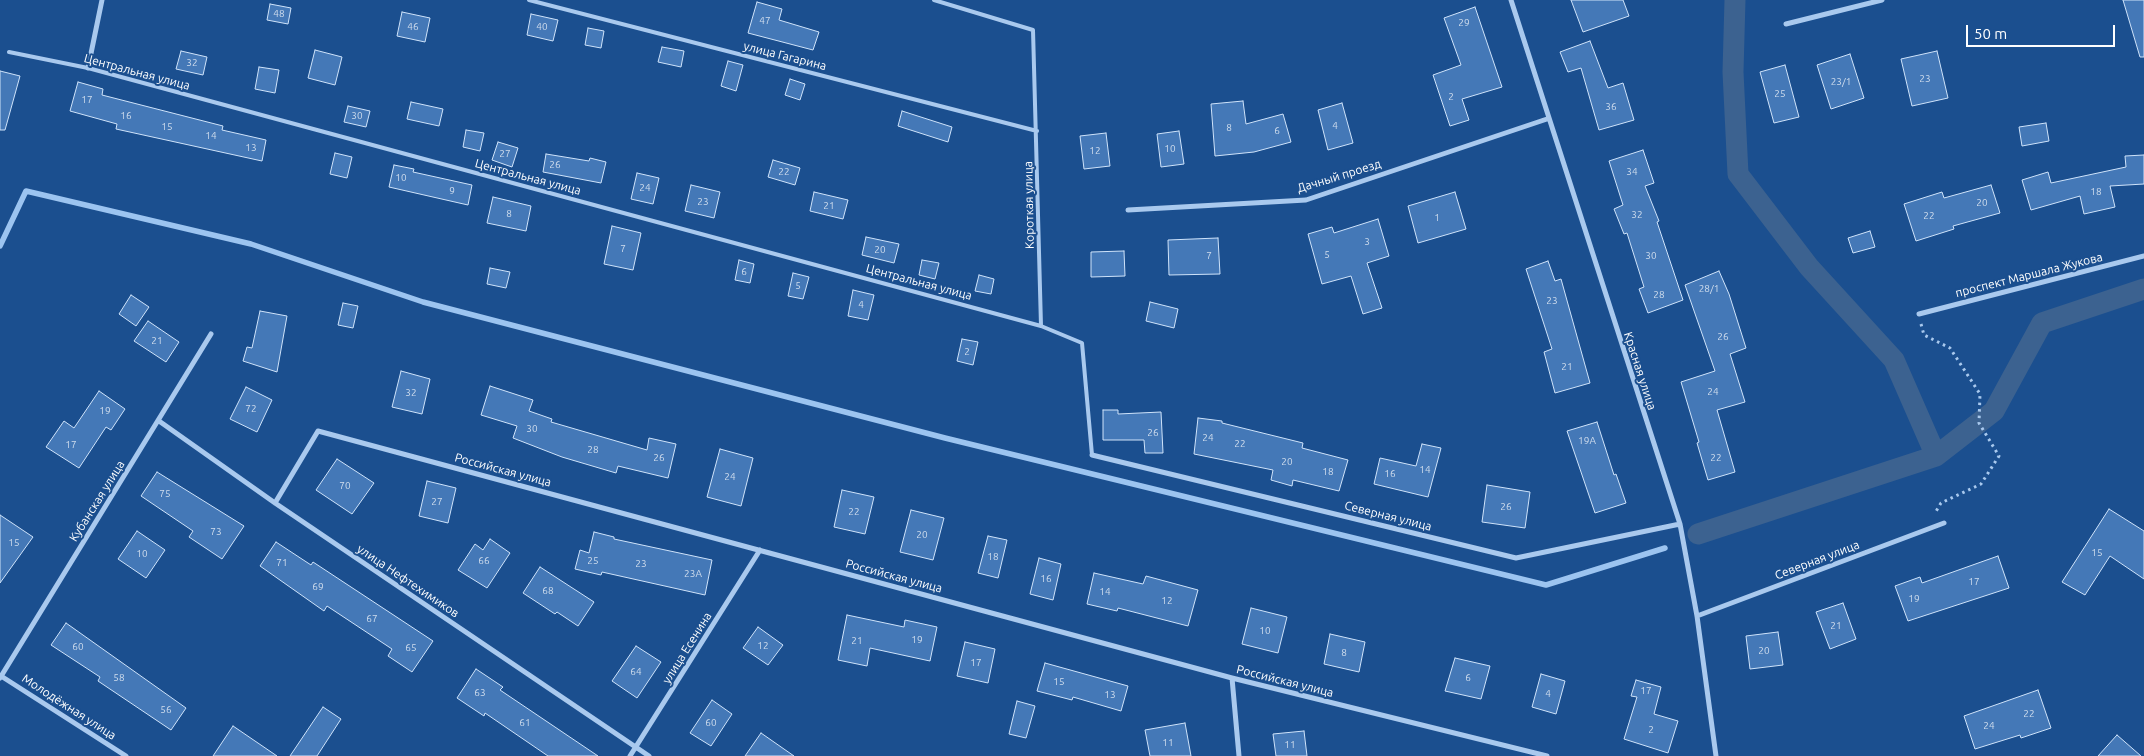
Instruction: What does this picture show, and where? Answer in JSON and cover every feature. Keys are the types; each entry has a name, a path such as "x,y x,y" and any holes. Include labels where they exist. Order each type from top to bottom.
{"street":[{"path":"88,68 102,0"},
{"name":"Красная улица","path":"1511,0 1680,524 1697,616 1716,756"},
{"path":"1786,24 1882,0"},
{"name":"Дачный проезд","path":"1128,210 1306,200 1548,119"},
{"name":"проспект Маршала Жукова","path":"1918,314 2144,256"},
{"name":"Кубанская улица","path":"1,677 211,334"},
{"name":"улица Нефтехимиков","path":"159,420 275,503 648,756"},
{"name":"Российская улица","path":"275,503 318,431 1232,678 1547,756"},
{"name":"Северная улица","path":"1092,455 1516,558 1680,524"},
{"name":"Северная улица","path":"1697,616 1944,523"},
{"name":"улица Есенина","path":"630,756 760,550"},
{"name":"Молодёжная улица","path":"1,677 126,756"},
{"path":"1232,678 1239,756"}],"lane":[{"name":"улица Гагарина","path":"529,0 1037,131"},
{"name":"Короткая улица","path":"934,0 1033,30 1041,326"},
{"name":"Центральная улица","path":"9,52 88,68 1041,326"},
{"path":"1041,326 1082,343 1092,455"}],"path":[{"path":"1918,314 1924,335 1950,348 1980,394 1979,423 1999,456 1981,484 1941,503 1921,532"}],"building":[{"path":"1571,0 1623,0 1629,16 1583,32"},
{"path":"2123,0 2144,0 2144,57 2140,57"},
{"path":"757,2 782,9 779,20 819,32 813,50 748,33"},
{"path":"270,4 291,8 288,24 267,20"},
{"path":"1475,7 1502,87 1462,99 1469,120 1450,126 1433,75 1461,65 1444,18"},
{"path":"402,12 430,18 425,42 397,36"},
{"path":"531,14 558,20 553,41 527,35"},
{"path":"588,28 604,31 601,48 585,45"},
{"path":"1590,41 1608,88 1623,83 1634,120 1599,130 1581,68 1568,72 1560,52"},
{"path":"662,47 684,51 681,67 658,62"},
{"path":"315,50 342,57 335,85 308,78"},
{"path":"181,51 207,57 203,75 176,69"},
{"path":"1937,51 1948,98 1912,106 1901,59"},
{"path":"1850,54 1864,98 1831,109 1817,65"},
{"path":"728,61 743,65 736,91 721,86"},
{"path":"1785,65 1799,117 1774,123 1760,72"},
{"path":"259,67 279,70 275,93 255,89"},
{"path":"0,71 20,76 5,130 0,130"},
{"path":"790,79 805,84 800,100 785,95"},
{"path":"78,82 103,89 102,95 223,126 222,130 266,140 262,161 116,129 117,124 70,111"},
{"path":"1243,101 1246,124 1283,114 1291,142 1254,152 1215,156 1211,104"},
{"path":"411,102 443,109 439,126 407,119"},
{"path":"1342,103 1353,143 1328,150 1318,110"},
{"path":"348,106 370,111 366,127 344,122"},
{"path":"902,111 952,127 948,142 898,126"},
{"path":"2046,123 2049,141 2022,146 2019,127"},
{"path":"466,130 484,133 480,151 463,147"},
{"path":"1179,131 1184,164 1161,167 1157,134"},
{"path":"1106,133 1110,166 1084,169 1080,136"},
{"path":"498,142 518,148 512,167 492,160"},
{"path":"1643,150 1654,183 1645,186 1659,221 1657,222 1683,300 1648,313 1639,289 1644,287 1627,233 1624,234 1614,209 1623,205 1609,161"},
{"path":"335,153 352,157 347,178 330,174"},
{"path":"546,154 589,161 590,158 606,162 601,183 543,172"},
{"path":"2144,155 2144,184 2110,186 2115,207 2084,214 2080,196 2031,210 2022,180 2048,172 2051,183 2126,167 2125,156"},
{"path":"773,160 800,168 795,185 768,177"},
{"path":"394,165 414,169 413,172 472,185 468,205 389,187"},
{"path":"637,173 659,178 653,204 631,199"},
{"path":"691,185 720,192 714,218 685,211"},
{"path":"1991,185 2000,213 1953,226 1954,229 1916,241 1904,204 1942,192 1944,198"},
{"path":"814,192 848,200 843,219 810,211"},
{"path":"1455,192 1466,229 1418,243 1408,206"},
{"path":"493,197 531,206 526,231 487,223"},
{"path":"1378,219 1389,256 1367,263 1382,308 1363,314 1351,276 1322,284 1308,234 1332,227 1334,233"},
{"path":"612,226 641,233 633,270 604,264"},
{"path":"1870,231 1875,247 1853,253 1848,238"},
{"path":"866,237 899,244 894,263 862,255"},
{"path":"1218,238 1220,274 1169,275 1168,240"},
{"path":"1124,251 1125,276 1091,277 1091,252"},
{"path":"739,260 754,264 750,283 735,280"},
{"path":"922,260 939,263 935,279 919,275"},
{"path":"1548,261 1555,281 1561,279 1590,383 1555,393 1544,352 1552,349 1526,269"},
{"path":"490,268 510,272 506,288 487,284"},
{"path":"1719,271 1729,294 1746,348 1730,354 1745,402 1717,410 1735,472 1708,480 1681,382 1715,371 1685,285"},
{"path":"793,273 809,277 803,299 788,296"},
{"path":"979,275 994,279 991,294 975,291"},
{"path":"853,290 874,295 868,320 848,316"},
{"path":"131,295 149,307 136,326 119,314"},
{"path":"1150,302 1178,309 1174,328 1146,321"},
{"path":"343,303 358,306 353,328 338,325"},
{"path":"260,311 287,316 277,372 243,361 247,347 252,348"},
{"path":"148,321 179,342 166,362 134,341"},
{"path":"962,339 978,342 973,365 957,361"},
{"path":"401,371 430,379 422,414 392,407"},
{"path":"490,386 533,400 529,411 552,419 551,422 647,450 649,438 676,444 668,478 618,466 616,473 562,457 513,438 517,426 481,415"},
{"path":"246,387 272,400 257,432 230,419"},
{"path":"99,391 125,409 111,430 106,427 79,468 46,447 64,421 74,428"},
{"path":"1103,410 1118,410 1118,414 1161,412 1163,453 1145,453 1144,440 1103,440"},
{"path":"1198,418 1222,421 1222,423 1303,443 1302,448 1348,460 1339,491 1293,480 1292,486 1271,480 1273,470 1194,454"},
{"path":"1597,422 1614,475 1616,474 1626,503 1595,513 1567,431"},
{"path":"1422,444 1441,448 1428,497 1374,484 1380,458 1416,466"},
{"path":"720,449 753,458 741,506 707,497"},
{"path":"337,459 374,483 352,514 316,490"},
{"path":"157,472 244,526 222,559 189,537 193,531 141,496"},
{"path":"427,481 456,488 448,523 419,516"},
{"path":"1487,485 1530,492 1525,528 1482,522"},
{"path":"842,490 874,497 865,534 834,527"},
{"path":"2109,509 2144,531 2144,579 2110,556 2085,595 2062,582"},
{"path":"911,510 944,518 933,560 900,552"},
{"path":"0,515 33,537 0,583"},
{"path":"137,531 165,550 146,578 118,559"},
{"path":"594,532 614,537 614,539 712,560 705,595 602,572 601,575 575,569 580,550 589,553"},
{"path":"988,536 1007,540 998,578 978,573"},
{"path":"490,539 510,553 487,588 458,570 475,544 483,550"},
{"path":"276,542 311,565 313,562 433,641 412,672 388,656 392,649 327,606 324,611 260,566"},
{"path":"1998,556 2009,588 1908,621 1895,586 1920,577 1922,583"},
{"path":"1039,558 1061,564 1053,600 1030,594"},
{"path":"540,567 594,602 578,626 557,612 555,614 523,593"},
{"path":"1094,573 1143,584 1146,576 1198,590 1188,626 1118,608 1117,611 1087,604"},
{"path":"1843,603 1856,639 1830,649 1816,612"},
{"path":"1251,608 1287,617 1278,653 1242,644"},
{"path":"847,615 904,627 905,620 937,627 930,661 870,648 867,666 838,660"},
{"path":"66,623 186,708 171,730 98,681 100,677 51,645"},
{"path":"758,627 783,645 768,665 743,648"},
{"path":"1778,632 1783,665 1750,669 1746,636"},
{"path":"1330,634 1365,642 1359,672 1324,664"},
{"path":"965,642 995,649 988,683 957,676"},
{"path":"636,646 661,662 637,698 612,681"},
{"path":"1455,658 1490,666 1481,699 1445,691"},
{"path":"1045,663 1128,686 1121,711 1073,697 1072,700 1037,691"},
{"path":"476,669 503,687 500,690 598,756 548,756 485,713 484,716 457,698"},
{"path":"1541,674 1565,681 1556,714 1532,707"},
{"path":"1636,680 1661,687 1654,714 1678,721 1668,753 1624,739 1637,697 1631,696"},
{"path":"2038,690 2051,728 2021,738 2020,735 1975,749 1964,716"},
{"path":"712,700 732,714 711,746 690,733"},
{"path":"1017,701 1035,706 1026,738 1009,734"},
{"path":"323,707 341,719 317,756 290,756"},
{"path":"1185,723 1191,756 1150,756 1145,730"},
{"path":"233,726 277,756 213,756"},
{"path":"1304,731 1307,756 1276,756 1273,734"},
{"path":"761,733 794,756 745,756"},
{"path":"2117,735 2141,756 2098,756"}],"waterway":[{"path":"1735,0 1733,72 1738,174 1809,267 1894,360 1936,456"},
{"path":"0,246 26,191 251,244 423,302 945,438 1546,585 1665,548"},
{"path":"1698,534 1936,456 1994,411 2042,323 2144,289"}]}
